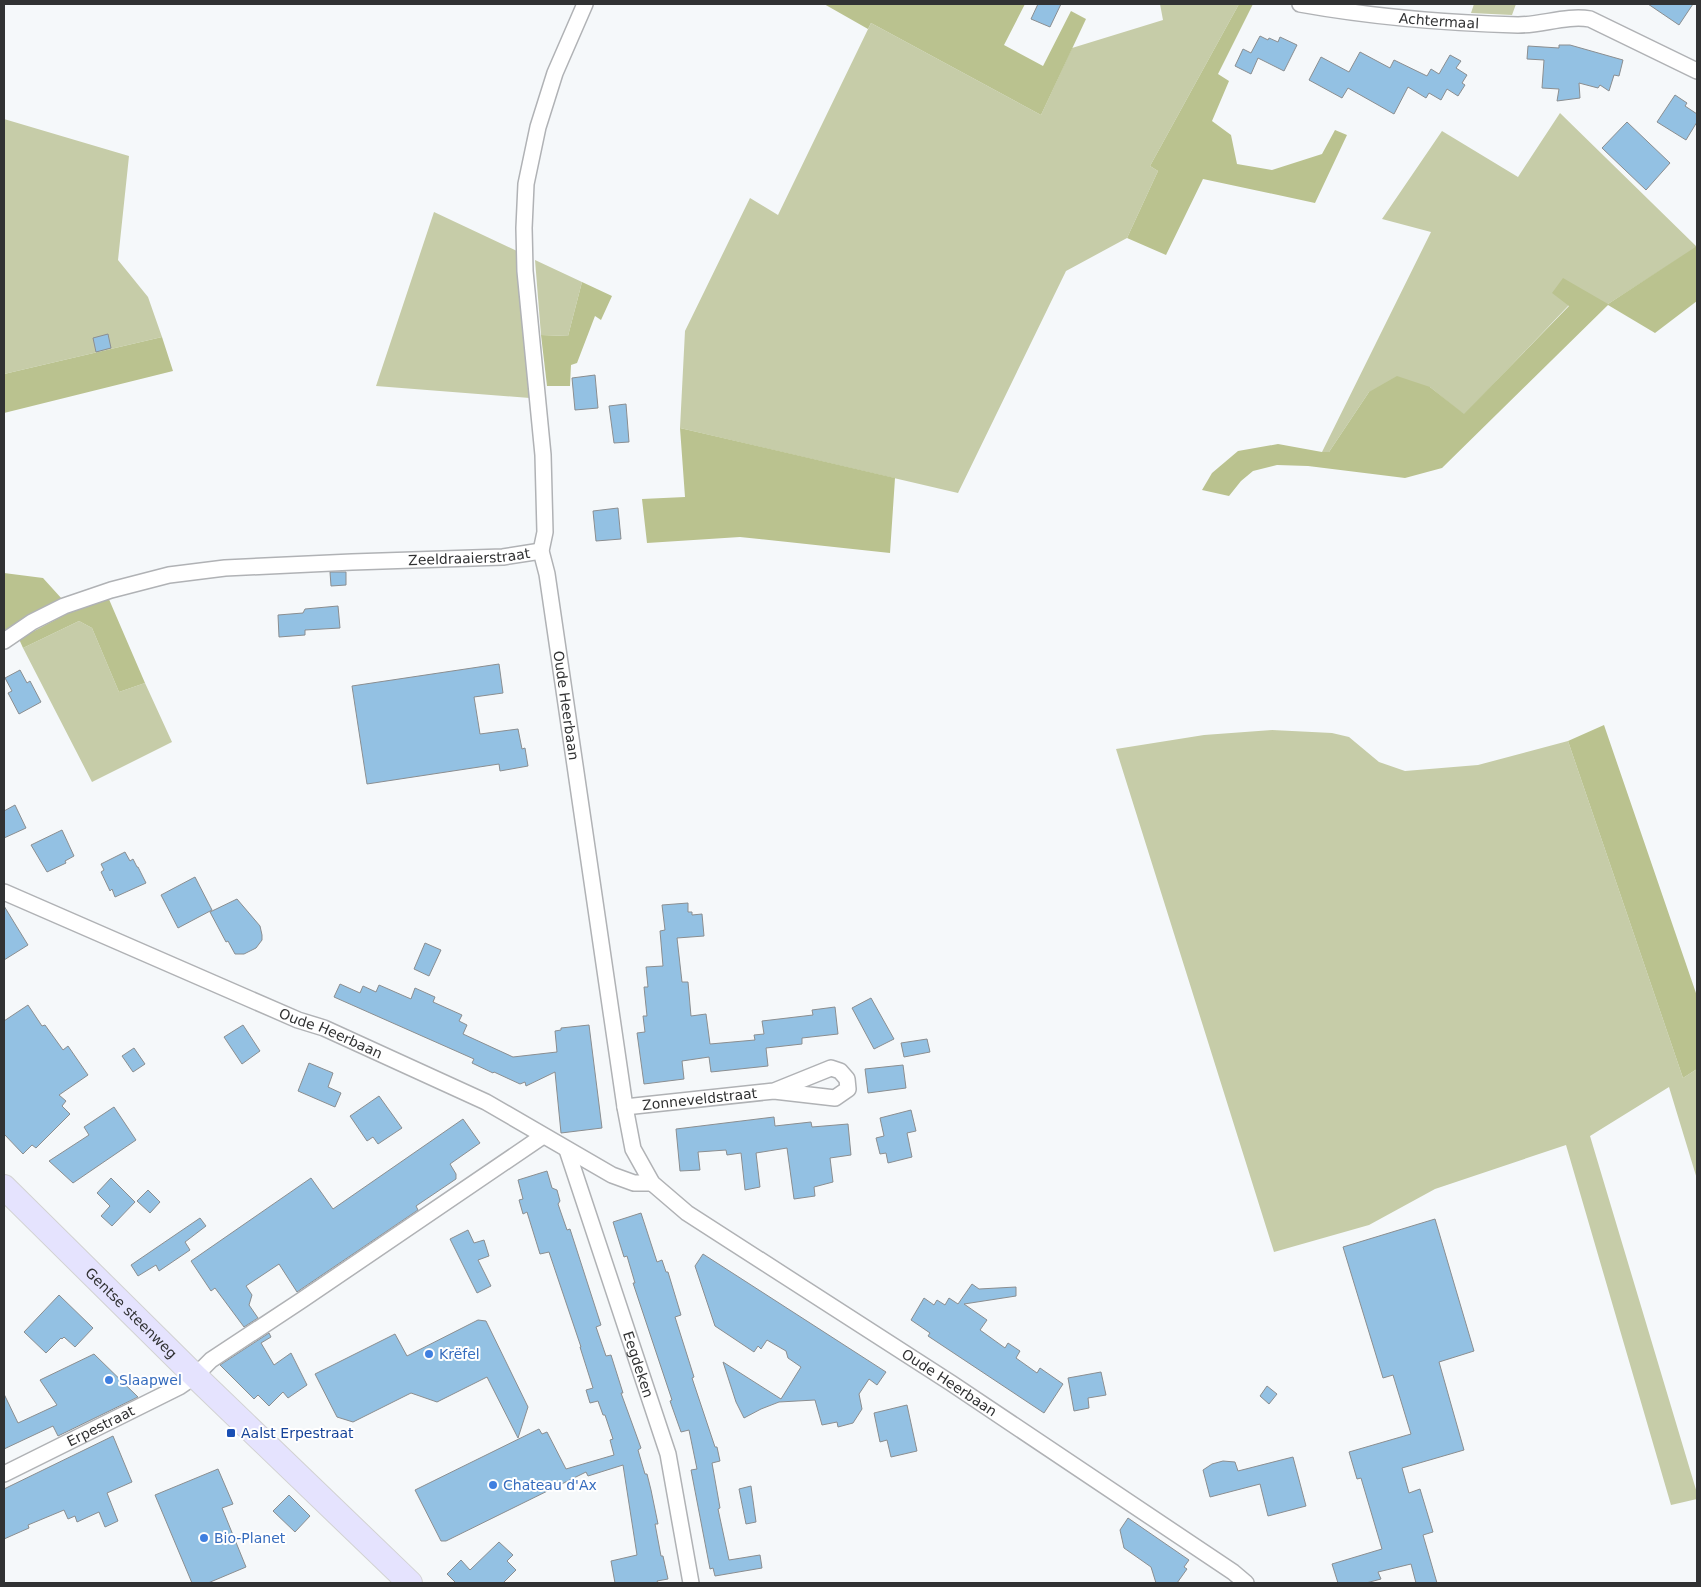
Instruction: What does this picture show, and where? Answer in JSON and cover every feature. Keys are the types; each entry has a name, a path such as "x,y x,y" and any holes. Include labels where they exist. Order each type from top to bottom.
{"main road":[{"name":"Gentse steenweg","path":"4,1187 195,1376 410,1583"}],"street":[{"name":"Zeeldraaierstraat","path":"4,641 32,622 64,606 110,590 169,576 244,567 503,557 541,551 545,532 543,455 525,271 526,184 538,127 556,73 585,4"},
{"name":"Achtermaal","path":"1300,4 1342,12 1483,24 1523,25 1559,21 1581,10 1590,19 1697,71"},
{"name":"Oude Heerbaan","path":"541,551 547,574 625,1107 633,1150 652,1183 687,1213 943,1378 1200,1550 1246,1583"},
{"name":"Oude Heerbaan","path":"4,892 298,1020 324,1028 395,1059 486,1102 612,1175 634,1183 652,1183"},
{"name":"Zonneveldstraat","path":"625,1107 774,1092"},
{"name":"Erpestraat","path":"4,1474 179,1387 195,1376 211,1360 310,1295 542,1136"},
{"name":"Eegdeken","path":"567,1150 668,1454 691,1583"}],"green space":[{"path":"824,4 1025,4 1004,45 1043,66 1071,11 1086,19 1041,115 871,23 868,29"},
{"path":"1160,4 1239,4 1150,166 1158,171 1127,238 1066,271 958,493 680,428 685,331 750,198 778,215 871,23 1041,115 1072,48 1163,20"},
{"path":"1239,4 1253,4 1218,74 1229,81 1212,121 1231,135 1237,164 1272,170 1322,154 1335,130 1347,135 1315,203 1203,179 1166,255 1127,238 1158,171 1150,166"},
{"path":"1474,4 1516,4 1512,15 1471,13"},
{"path":"1560,113 1697,247 1608,304 1569,305 1464,415 1430,387 1369,392 1329,452 1322,452 1431,232 1382,219 1442,131 1518,177"},
{"path":"4,119 129,156 118,260 148,297 162,337 4,374"},
{"path":"434,212 517,251 530,398 376,386"},
{"path":"1697,246 1697,301 1655,333 1608,305 1442,468 1405,478 1308,466 1277,465 1253,471 1241,481 1229,496 1202,490 1212,473 1238,451 1278,444 1329,452 1369,392 1397,376 1430,387 1464,414 1569,306 1552,293 1563,278 1608,304"},
{"path":"535,260 582,282 568,336 541,335"},
{"path":"582,282 612,296 601,320 595,316 577,363 571,365 570,386 547,386 541,335 568,336"},
{"path":"162,337 173,371 4,413 4,374"},
{"path":"680,428 895,478 890,553 740,537 647,543 642,499 685,497"},
{"path":"4,573 43,578 62,599 4,636"},
{"path":"108,597 145,683 119,692 92,628 79,621 23,648 19,639 74,610"},
{"path":"79,621 92,628 119,692 145,683 172,742 92,782 23,648"},
{"path":"1604,725 1697,996 1697,1069 1683,1078 1568,741"},
{"path":"1272,730 1332,733 1349,737 1379,762 1405,771 1478,765 1568,741 1683,1078 1697,1069 1697,1179 1669,1087 1590,1136 1697,1493 1697,1499 1671,1505 1566,1145 1435,1189 1369,1225 1274,1252 1116,749 1204,735"}],"building":[{"path":"1038,4 1061,4 1050,27 1031,19"},
{"path":"1648,4 1693,4 1679,25"},
{"path":"1260,36 1278,42 1280,37 1297,45 1284,71 1258,58 1251,74 1235,66 1243,49 1251,53"},
{"path":"1559,45 1570,45 1623,60 1619,76 1614,75 1609,91 1600,85 1598,88 1579,83 1580,98 1557,101 1559,89 1542,88 1544,60 1527,59 1528,46 1559,48"},
{"path":"1360,52 1390,68 1394,60 1427,76 1431,69 1439,74 1450,55 1461,61 1456,68 1467,75 1462,83 1465,85 1458,96 1447,89 1441,100 1429,93 1426,98 1408,87 1394,114 1348,88 1342,98 1309,80 1321,57 1349,72"},
{"path":"1675,95 1687,103 1685,106 1697,114 1697,122 1686,140 1657,122"},
{"path":"1627,122 1670,163 1646,190 1602,148"},
{"path":"108,334 111,348 96,352 93,338"},
{"path":"595,375 598,408 575,410 572,378"},
{"path":"626,404 629,442 614,443 609,406"},
{"path":"618,508 621,539 596,541 593,511"},
{"path":"330,572 346,572 346,585 331,586"},
{"path":"338,606 340,628 305,630 305,635 279,637 278,615 303,613 305,609"},
{"path":"499,664 503,693 474,697 480,734 518,729 522,749 525,748 528,766 500,771 499,764 367,784 352,686"},
{"path":"20,670 27,683 30,681 41,702 19,714 8,693 12,691 5,678"},
{"path":"15,805 26,828 4,838 4,811"},
{"path":"62,830 74,856 65,861 66,863 47,872 31,845"},
{"path":"125,852 130,861 133,859 146,883 115,897 101,872 104,870 101,864"},
{"path":"195,877 212,910 178,928 161,895"},
{"path":"237,899 260,926 262,935 262,940 256,948 244,954 235,954 228,941 226,942 210,912"},
{"path":"688,903 688,912 692,912 692,915 702,914 704,936 677,938 682,982 688,982 691,1016 706,1014 710,1044 755,1040 754,1035 764,1034 762,1021 813,1015 812,1010 835,1007 838,1034 802,1038 802,1044 766,1048 768,1066 711,1072 709,1057 682,1061 684,1079 644,1084 637,1033 645,1032 643,1016 647,1016 644,987 648,987 646,967 663,966 660,931 665,930 662,905"},
{"path":"4,906 28,945 4,960"},
{"path":"425,943 441,950 429,976 414,969"},
{"path":"340,984 360,993 363,986 376,992 379,985 411,999 415,988 435,997 433,1002 462,1015 459,1021 467,1025 463,1034 513,1057 557,1052 555,1031 561,1030 561,1028 589,1025 602,1128 561,1133 555,1072 526,1086 525,1082 520,1084 493,1073 472,1063 474,1059 334,997"},
{"path":"871,998 894,1039 874,1049 852,1008"},
{"path":"28,1005 42,1026 45,1025 63,1050 68,1046 88,1075 59,1095 66,1101 62,1106 70,1114 36,1148 32,1145 23,1154 4,1134 4,1021"},
{"path":"243,1025 260,1051 242,1064 224,1037"},
{"path":"927,1039 930,1052 904,1057 901,1043"},
{"path":"134,1048 145,1064 133,1072 122,1056"},
{"path":"309,1063 333,1073 328,1087 341,1093 335,1107 298,1091"},
{"path":"903,1065 906,1088 868,1093 865,1069"},
{"path":"379,1096 402,1128 378,1144 373,1137 367,1141 350,1116"},
{"path":"114,1107 136,1140 73,1183 49,1161 89,1135 84,1127"},
{"path":"911,1110 916,1131 907,1133 912,1157 888,1163 886,1153 880,1154 876,1138 884,1136 880,1118"},
{"path":"774,1117 775,1126 811,1122 812,1127 848,1124 851,1155 830,1158 833,1182 814,1187 815,1196 794,1199 787,1148 756,1153 760,1187 745,1190 741,1153 727,1155 726,1150 698,1152 700,1170 680,1171 676,1129"},
{"path":"463,1119 480,1143 450,1164 456,1174 456,1179 416,1206 418,1210 297,1292 279,1264 246,1286 252,1295 249,1305 258,1318 244,1327 215,1288 211,1291 191,1261 311,1178 333,1209"},
{"path":"547,1171 552,1188 557,1190 560,1201 558,1204 567,1230 570,1229 601,1325 596,1327 606,1356 611,1355 623,1393 621,1393 641,1448 638,1450 651,1490 658,1524 655,1524 661,1556 663,1556 668,1579 657,1581 658,1583 615,1583 611,1561 637,1555 623,1465 588,1476 586,1472 446,1541 441,1541 415,1490 539,1429 542,1434 547,1432 566,1469 614,1455 610,1440 613,1439 605,1415 603,1415 598,1401 590,1403 586,1390 593,1388 549,1252 540,1254 527,1212 523,1214 519,1200 523,1199 518,1180"},
{"path":"111,1178 135,1202 112,1226 101,1216 110,1206 97,1193"},
{"path":"148,1190 160,1202 150,1213 137,1201"},
{"path":"641,1213 657,1262 662,1260 666,1272 668,1272 681,1315 675,1317 694,1377 692,1378 715,1447 717,1447 720,1461 712,1463 720,1508 718,1509 729,1560 760,1555 762,1568 715,1576 713,1568 710,1569 691,1470 697,1469 689,1430 681,1432 633,1283 635,1283 627,1256 624,1257 613,1222"},
{"path":"200,1218 206,1226 185,1242 190,1250 159,1271 156,1265 138,1276 131,1265"},
{"path":"1435,1219 1474,1351 1439,1362 1464,1450 1402,1468 1409,1493 1420,1489 1433,1532 1423,1535 1437,1583 1416,1583 1411,1564 1378,1572 1381,1579 1366,1583 1338,1583 1332,1564 1382,1549 1361,1478 1357,1479 1349,1452 1411,1434 1393,1375 1383,1378 1343,1247"},
{"path":"468,1230 474,1243 484,1240 489,1256 478,1260 491,1286 477,1293 450,1239"},
{"path":"703,1254 886,1372 877,1385 869,1379 859,1394 862,1409 853,1423 838,1427 837,1422 822,1425 815,1400 779,1402 744,1418 736,1402 723,1362 781,1399 801,1367 788,1358 786,1351 767,1340 761,1349 758,1346 754,1352 715,1326 695,1266"},
{"path":"972,1284 979,1289 1016,1287 1016,1296 964,1304 987,1320 980,1330 1005,1348 1008,1343 1020,1351 1016,1358 1037,1373 1040,1368 1063,1384 1044,1413 928,1336 930,1333 911,1320 924,1298 934,1305 937,1300 945,1305 949,1298 958,1304"},
{"path":"59,1295 93,1328 75,1347 64,1337 46,1353 24,1332"},
{"name":"Krëfel","path":"478,1320 486,1321 528,1407 518,1438 487,1377 437,1402 411,1393 353,1422 337,1417 315,1374 395,1334 407,1356"},
{"path":"269,1333 271,1337 261,1343 274,1365 291,1353 307,1385 288,1398 283,1392 269,1406 258,1395 254,1399 220,1365"},
{"path":"94,1354 138,1397 58,1436 53,1426 4,1449 4,1394 18,1423 57,1405 40,1380"},
{"path":"1101,1372 1106,1395 1088,1398 1089,1408 1074,1411 1068,1378"},
{"path":"1267,1386 1277,1394 1269,1404 1260,1396"},
{"path":"907,1405 917,1451 891,1457 887,1440 880,1442 874,1413"},
{"path":"113,1436 132,1482 107,1493 118,1521 105,1527 99,1512 77,1522 75,1516 68,1519 64,1510 28,1525 29,1528 4,1539 4,1489"},
{"path":"1293,1457 1306,1506 1268,1516 1260,1484 1210,1497 1203,1470 1212,1464 1223,1461 1235,1462 1238,1471"},
{"name":"Bio-Planet","path":"218,1469 233,1504 222,1508 246,1567 208,1583 192,1583 155,1495"},
{"path":"751,1486 756,1522 746,1524 739,1489"},
{"path":"289,1495 310,1516 295,1532 273,1511"},
{"path":"1128,1518 1189,1560 1184,1567 1187,1569 1177,1583 1156,1583 1151,1567 1124,1548 1120,1530"},
{"path":"499,1542 513,1555 507,1561 516,1570 503,1583 456,1583 447,1574 461,1560 470,1570"}],"place":[{"name":"Krëfel","path":"429,1354"},
{"name":"Slaapwel","path":"109,1380"},
{"name":"Aalst Erpestraat","path":"231,1433"},
{"name":"Chateau d'Ax","path":"493,1485"},
{"name":"Bio-Planet","path":"204,1538"}]}
